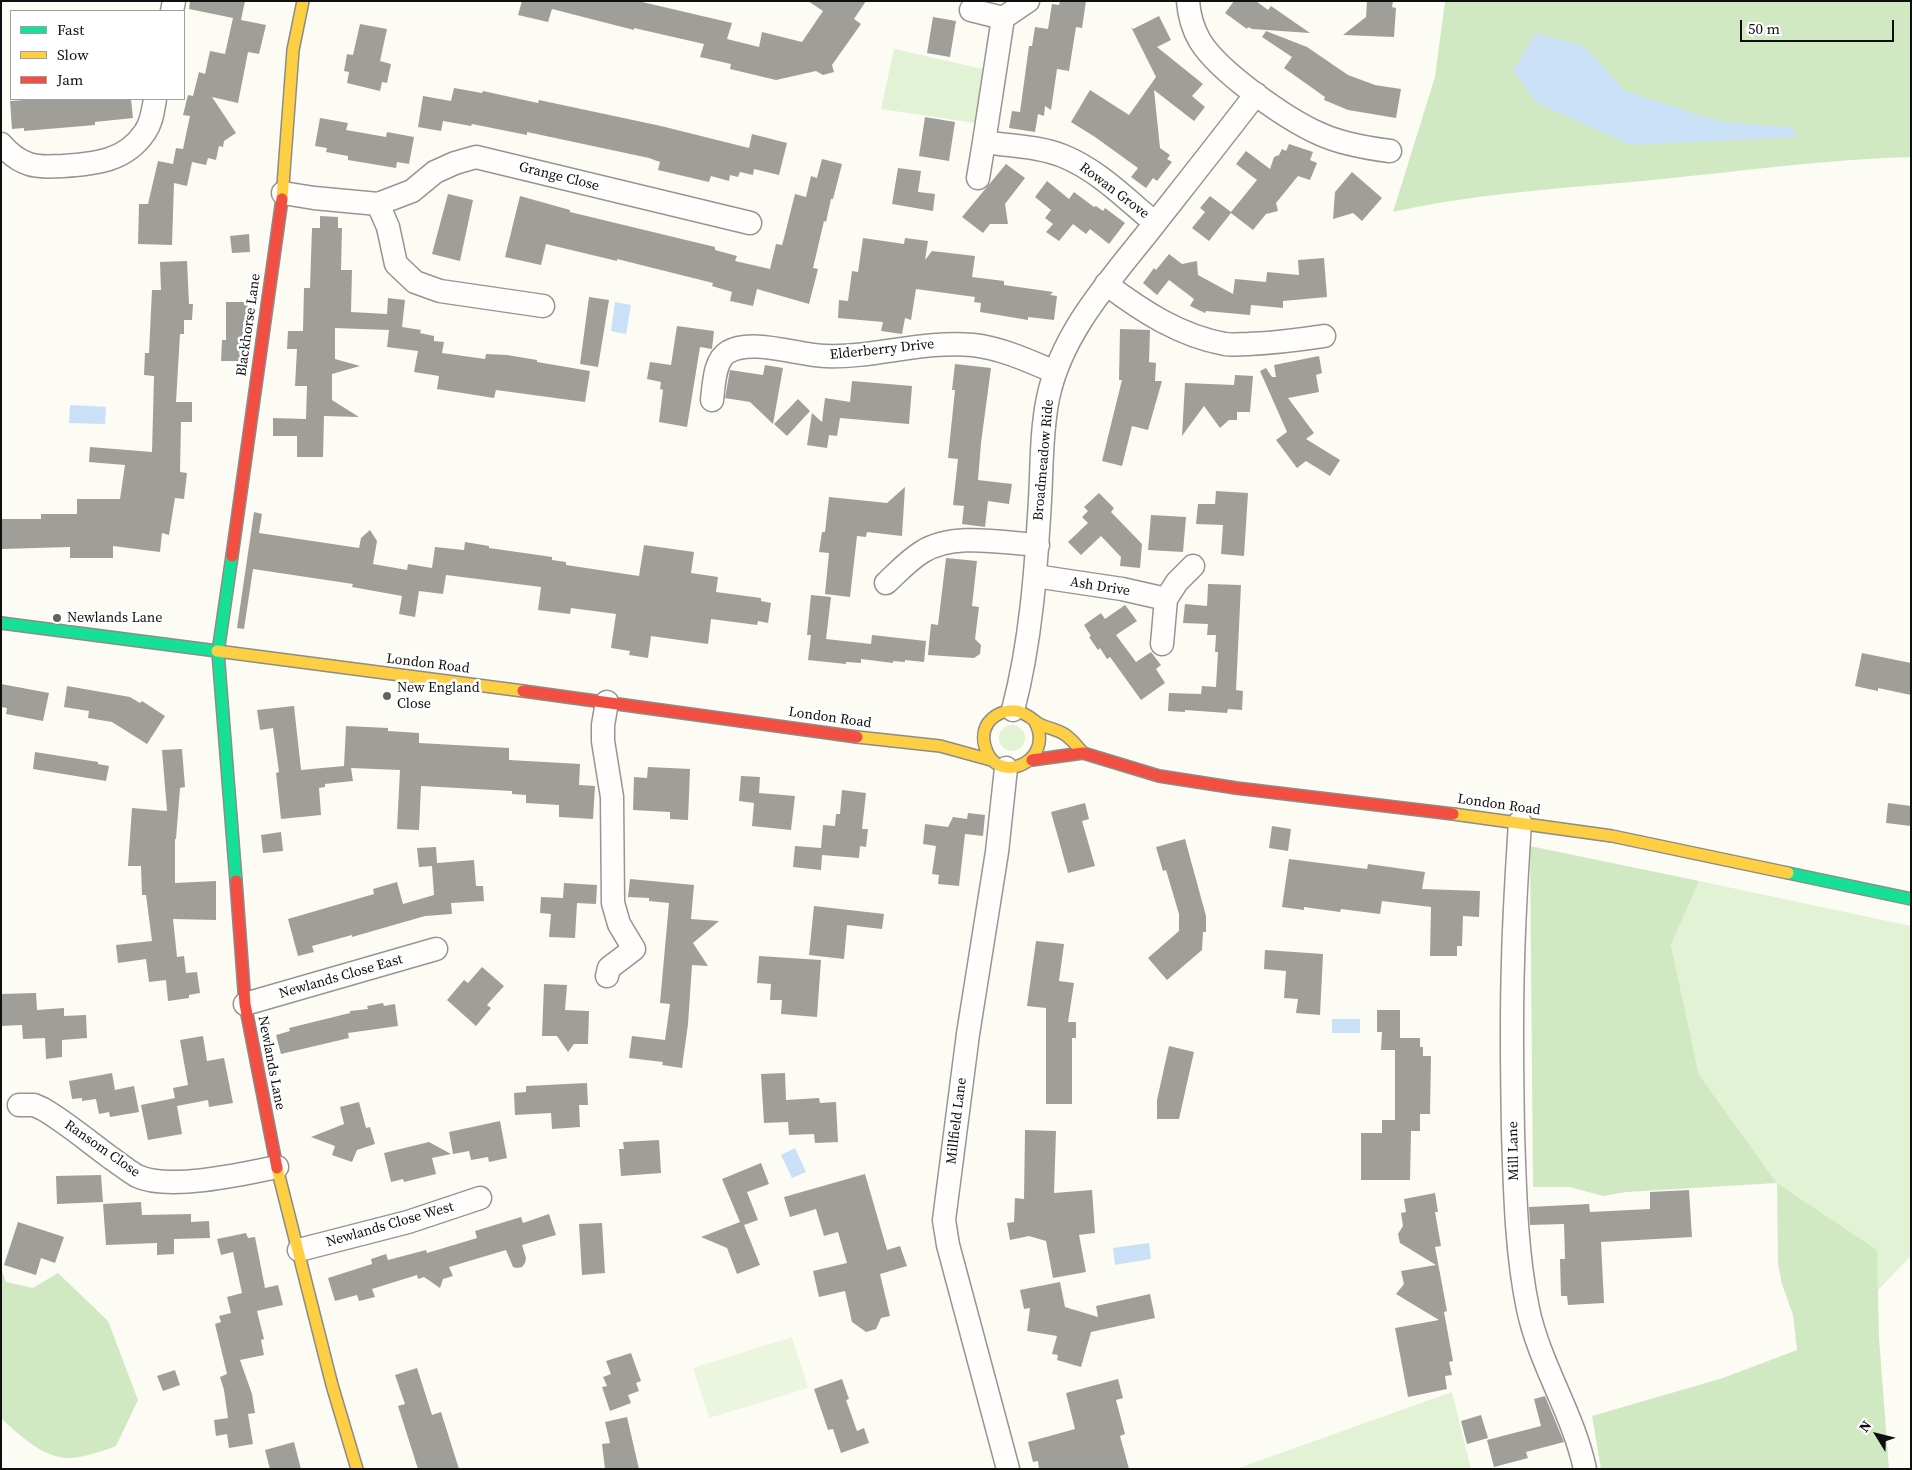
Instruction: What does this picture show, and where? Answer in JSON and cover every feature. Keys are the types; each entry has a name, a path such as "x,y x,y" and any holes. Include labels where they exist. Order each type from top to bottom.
{"main road":[{"name":"Blackhorse Lane","path":"218,652 283,193 288,101 294,50 303,1"},
{"name":"London Road","path":"1,623 607,702 854,737 940,746 999,764 1022,766 1032,760 1083,754 1169,778 1236,788 1520,822 1612,836 1911,899"},
{"name":"Newlands Lane","path":"218,652 245,1004 277,1167 332,1385 357,1469"},
{"path":"999,764 986,751 983,739 985,727 992,718 1013,710 1029,716 1035,722 1067,736 1083,754"},
{"path":"1032,760 1040,745 1040,735 1035,722"},
{"path":"971,731 985,727"},
{"path":"940,746 956,735"}],"street":[{"path":"978,178 1003,18 1028,1"},
{"path":"1188,1 1191,19 1201,43 1222,66 1256,94 1286,116 1321,134 1345,143 1390,151"},
{"path":"971,10 1003,18"},
{"name":"Broadmeadow Ride","path":"1013,710 1028,637 1038,545 1044,422 1055,372 1068,341 1106,284 1256,94"},
{"path":"1,144 17,158 29,164 44,167 102,162 115,158 127,150 144,133 150,123 155,100"},
{"name":"Rowan Grove","path":"984,142 1061,155 1094,173 1155,223"},
{"name":"Grange Close","path":"283,193 378,204 412,191 435,172 455,163 476,157 750,223"},
{"path":"378,204 388,227 396,264 415,282 440,291 543,306"},
{"path":"1106,284 1138,308 1176,328 1194,336 1226,344 1271,343 1324,336"},
{"name":"Elderberry Drive","path":"712,400 717,368 722,357 735,349 750,345 826,356 857,355 947,344 974,345 1012,354 1055,372"},
{"path":"886,583 922,552 950,541 964,540 1038,545"},
{"path":"1162,644 1166,599 1177,582 1193,566"},
{"name":"Ash Drive","path":"1035,576 1122,589 1166,599"},
{"path":"607,702 603,725 603,741 612,797 613,903 619,924 634,949 609,968 607,976"},
{"name":"Millfield Lane","path":"999,764 995,862 968,1034 944,1220 948,1246 1008,1469"},
{"name":"Mill Lane","path":"1520,822 1513,962 1512,1076 1514,1182 1523,1282 1537,1341 1568,1416 1586,1469"},
{"name":"Newlands Close East","path":"245,1004 436,949"},
{"name":"Ransom Close","path":"19,1105 34,1105 43,1108 126,1169 146,1179 167,1181 206,1179 277,1167"},
{"name":"Newlands Close West","path":"299,1250 408,1222 480,1198"}],"green space":[{"path":"1445,1 1911,1 1911,157 1817,163 1527,191 1426,205 1393,212 1435,77"},
{"path":"894,49 983,69 975,123 881,109"},
{"path":"1012,725 1021,729 1025,738 1021,747 1012,751 1003,747 999,738 1003,729"},
{"path":"1530,846 1699,881 1671,945 1699,1075 1777,1183 1627,1192 1603,1196 1570,1187 1533,1187"},
{"path":"1699,881 1911,926 1911,1256 1878,1290 1872,1247 1777,1183 1699,1075 1671,945"},
{"path":"1777,1183 1877,1250 1879,1338 1889,1469 1601,1469 1592,1416 1723,1378 1797,1350 1793,1315 1782,1284 1778,1264"},
{"path":"1,1269 6,1282 33,1288 58,1273 108,1321 138,1400 116,1446 80,1457 59,1457 51,1455 35,1446 1,1418"},
{"path":"792,1337 808,1388 709,1418 693,1368"},
{"path":"1452,1392 1471,1469 1236,1469"}],"water":[{"path":"1536,33 1584,46 1625,91 1718,121 1793,128 1797,137 1631,145 1537,103 1513,71"},
{"path":"615,302 631,305 626,334 611,331"},
{"path":"70,405 106,407 105,424 69,423"},
{"path":"1332,1019 1360,1019 1360,1033 1332,1033"},
{"path":"795,1148 806,1172 792,1178 781,1155"},
{"path":"1149,1243 1151,1259 1115,1265 1113,1248"}],"building":[{"path":"190,1 245,1 241,20 266,25 259,54 248,52 238,103 212,97 236,133 224,141 223,147 219,146 216,160 208,158 206,165 192,162 187,186 174,183 172,245 138,244 139,204 148,204 158,161 173,164 176,148 183,149 190,116 183,115 188,95 193,96 199,72 205,74 210,51 225,54 233,18 189,9"},
{"path":"522,1 638,1 732,23 727,39 759,47 762,32 802,42 823,11 808,1 866,1 854,19 861,24 832,65 834,72 823,75 816,71 776,80 730,69 731,64 700,57 704,44 634,28 634,30 552,9 548,22 518,15"},
{"path":"1060,1 1086,1 1082,28 1076,27 1069,71 1057,69 1051,110 1045,106 1044,116 1038,114 1035,132 1009,128 1012,111 1020,112 1029,46 1032,46 1035,27 1048,29 1052,4 1059,5"},
{"path":"1234,1 1256,1 1268,10 1271,6 1310,33 1252,29 1248,27 1247,29 1225,13"},
{"path":"1367,1 1393,1 1392,7 1396,8 1394,37 1343,35 1366,17"},
{"path":"1159,16 1171,40 1157,47 1203,84 1192,96 1205,107 1194,121 1154,90 1160,148 1170,155 1167,159 1172,162 1157,181 1153,178 1146,188 1131,177 1138,168 1071,122 1090,90 1129,115 1156,77 1131,27 1133,29"},
{"path":"933,17 956,21 950,57 927,53"},
{"path":"360,24 387,29 380,61 391,64 387,83 382,82 380,91 347,83 349,72 344,71 347,54 353,55"},
{"path":"1266,31 1307,47 1348,75 1375,85 1401,89 1396,118 1348,110 1324,100 1325,97 1284,68 1292,57 1262,37"},
{"path":"454,88 482,93 483,91 538,103 539,100 661,126 749,148 752,134 787,143 779,175 754,169 753,175 740,172 738,177 730,175 729,181 711,176 709,182 658,170 660,162 649,158 527,132 527,135 472,124 471,126 443,121 441,131 418,127 423,96 451,101"},
{"path":"131,100 133,118 95,122 95,125 24,131 24,128 12,129 10,101"},
{"path":"925,117 955,122 949,161 919,156"},
{"path":"320,118 348,123 346,130 386,137 387,132 414,137 409,164 397,162 396,168 348,160 348,156 326,152 327,148 315,146"},
{"path":"1289,144 1313,152 1310,160 1317,163 1310,180 1298,176 1276,203 1278,211 1266,214 1253,230 1231,213 1209,241 1192,228 1205,212 1200,208 1210,196 1231,212 1257,180 1236,164 1246,151 1270,169 1274,157 1279,155 1282,149 1286,151"},
{"path":"822,159 842,164 826,222 824,221 813,268 818,269 809,304 757,289 753,306 730,301 732,292 712,286 713,283 617,259 617,261 546,244 541,265 505,257 520,196 570,210 570,212 715,247 715,250 737,256 735,261 770,269 776,244 782,245 795,194 806,197 811,176 817,178"},
{"path":"1006,164 1025,178 1005,204 1008,224 990,224 983,233 962,217"},
{"path":"898,168 921,171 918,192 935,194 933,211 892,204"},
{"path":"1352,172 1382,198 1362,221 1353,213 1333,219 1335,192"},
{"path":"1047,181 1069,199 1074,192 1094,207 1096,206 1103,211 1105,208 1125,223 1109,244 1090,229 1086,234 1073,224 1059,241 1046,232 1053,224 1045,218 1051,210 1035,197"},
{"path":"448,194 473,200 460,261 432,254"},
{"path":"320,216 338,217 338,228 342,228 341,270 352,270 351,312 387,314 388,298 405,300 402,327 421,330 420,333 434,336 434,341 444,342 442,353 485,359 486,354 507,355 590,371 585,402 496,390 494,398 437,389 439,376 414,372 418,351 387,347 389,330 335,328 335,359 360,366 332,374 332,400 359,417 324,416 323,457 297,457 297,436 273,436 273,418 306,419 307,386 295,386 297,349 287,349 288,331 303,331 304,288 310,288 312,228 320,228"},
{"path":"249,234 250,252 232,253 230,236"},
{"path":"863,238 904,244 905,238 928,241 925,260 932,251 975,256 972,277 1004,281 1004,285 1053,292 1050,295 1057,296 1054,320 1028,317 1028,320 980,312 981,303 974,302 975,297 916,289 911,320 905,318 902,334 881,331 883,322 838,318 839,300 848,301 852,271 858,272"},
{"path":"1169,254 1182,264 1197,261 1198,275 1233,294 1235,279 1266,282 1267,272 1299,275 1298,260 1324,258 1327,297 1283,301 1283,308 1251,305 1250,315 1206,311 1205,313 1190,306 1194,299 1169,280 1157,295 1143,283 1154,268 1156,270"},
{"path":"187,261 189,304 193,304 192,320 184,320 184,334 180,334 176,402 192,402 192,422 181,422 180,472 187,473 184,499 175,498 169,535 162,533 160,552 113,546 113,558 70,558 70,547 1,549 1,519 41,519 41,514 77,514 77,499 120,499 125,465 89,462 90,447 152,452 154,376 144,375 145,353 149,353 152,290 161,290 160,262"},
{"path":"589,297 609,300 598,367 580,364"},
{"path":"226,302 248,302 248,322 243,322 243,361 221,361 222,340 226,340"},
{"path":"677,326 714,331 712,349 700,347 687,427 659,422 663,390 660,389 661,382 647,379 650,362 671,365"},
{"path":"1120,329 1150,330 1149,362 1156,363 1155,381 1162,381 1148,430 1132,426 1122,466 1102,461 1122,380 1119,380"},
{"path":"1319,356 1322,373 1316,375 1319,392 1288,398 1314,433 1306,439 1340,460 1330,476 1306,461 1297,468 1276,440 1287,432 1260,371 1266,368 1272,377 1276,377 1274,365"},
{"path":"955,364 991,368 978,480 1012,484 1009,504 988,501 985,527 962,524 964,506 953,505 958,459 948,458 955,390 952,390"},
{"path":"765,365 783,368 773,424 750,402 725,398 730,370 763,375"},
{"path":"1235,375 1253,376 1250,412 1237,412 1237,420 1229,420 1220,428 1204,406 1182,436 1185,383 1234,385"},
{"path":"852,381 912,386 909,424 840,418 837,436 829,435 827,448 807,445 812,413 822,422 825,398 850,402"},
{"path":"798,399 810,411 787,436 774,424"},
{"path":"905,487 902,536 867,532 866,537 857,536 850,597 825,594 829,553 819,552 822,532 825,532 829,497 887,503"},
{"path":"1216,491 1248,493 1244,556 1221,554 1223,525 1196,524 1198,504 1215,504"},
{"path":"1099,493 1114,508 1111,512 1142,544 1140,568 1120,566 1121,557 1101,536 1081,555 1068,542 1088,523 1082,517 1088,511 1084,507"},
{"path":"254,512 262,514 259,533 359,548 361,538 370,530 377,541 373,564 407,570 408,564 432,568 435,547 464,550 465,542 489,546 489,548 552,557 552,560 566,562 566,565 639,576 644,545 694,552 691,573 718,577 716,592 761,598 761,601 771,603 768,623 758,621 757,625 711,619 708,644 651,636 648,658 629,655 630,651 611,648 616,614 571,608 570,614 538,610 541,587 446,575 443,594 419,591 415,617 399,614 402,596 352,587 353,584 253,569 244,629 237,628"},
{"path":"1151,515 1186,517 1183,552 1148,550"},
{"path":"946,558 977,561 972,606 979,607 975,639 981,645 980,654 974,658 928,655 931,624 938,625"},
{"path":"1208,584 1241,585 1236,690 1243,691 1242,710 1228,709 1227,713 1185,710 1185,712 1168,711 1169,693 1201,694 1202,686 1216,687 1218,652 1215,652 1216,635 1207,635 1208,624 1183,623 1185,604 1207,606"},
{"path":"811,595 831,597 826,639 871,644 872,635 926,641 924,662 905,660 905,662 893,661 893,663 861,659 861,663 846,662 846,664 808,660 811,635 807,635"},
{"path":"1125,605 1137,621 1116,635 1136,662 1151,652 1161,665 1156,669 1165,683 1141,700 1110,657 1107,659 1100,648 1098,650 1089,637 1091,636 1084,625 1101,613 1105,619"},
{"path":"1862,653 1911,663 1911,695 1878,688 1878,691 1855,686"},
{"path":"1,684 49,693 43,721 6,714 7,708 1,707"},
{"path":"67,686 130,697 140,703 142,701 165,716 147,744 112,722 88,718 89,711 64,707"},
{"path":"294,706 301,770 344,766 346,726 388,728 388,731 419,733 419,743 509,748 509,760 580,764 579,785 595,786 593,819 559,817 559,805 526,803 526,795 512,794 512,791 421,786 419,830 397,829 400,770 351,768 353,781 325,784 325,787 319,788 321,815 281,819 276,773 279,772 273,728 260,730 257,710"},
{"path":"182,749 185,787 180,788 175,839 175,883 216,881 216,920 173,919 177,957 184,956 186,973 197,972 200,993 189,995 189,998 168,1001 166,980 149,982 146,959 118,963 116,945 152,941 146,895 142,895 141,866 128,866 132,808 167,811 162,750"},
{"path":"35,752 98,762 98,764 109,766 106,781 33,769"},
{"path":"648,767 690,769 688,820 670,819 670,812 633,810 634,777 647,778"},
{"path":"741,776 760,777 759,793 795,796 791,830 752,826 754,803 739,801"},
{"path":"842,790 866,793 862,829 868,829 866,847 860,846 859,858 822,855 821,870 793,867 795,846 821,848 823,825 835,826 836,814 840,814"},
{"path":"1085,803 1089,819 1082,821 1095,866 1068,873 1051,812"},
{"path":"1888,803 1911,806 1911,826 1886,823"},
{"path":"968,813 985,815 983,836 965,834 959,886 938,884 939,875 932,874 936,846 923,844 925,824 948,827 953,817 967,819"},
{"path":"1272,826 1291,829 1288,851 1269,848"},
{"path":"281,832 283,851 263,853 261,835"},
{"path":"1185,839 1206,916 1206,932 1203,932 1202,950 1167,980 1148,958 1179,931 1179,914 1166,870 1163,871 1156,847"},
{"path":"436,847 437,863 474,860 476,886 483,886 484,901 451,903 452,914 425,916 352,937 352,935 312,946 314,952 298,956 288,919 374,894 373,889 397,882 403,904 434,895 432,866 419,867 417,848"},
{"path":"1289,859 1367,869 1368,864 1425,872 1422,889 1480,891 1479,917 1463,916 1462,946 1457,946 1457,956 1430,956 1431,907 1382,901 1380,914 1341,909 1340,912 1304,907 1304,910 1282,907"},
{"path":"630,879 694,885 691,919 719,921 693,943 708,966 692,965 688,1024 682,1068 662,1065 663,1062 629,1058 632,1036 665,1040 670,1004 660,1003 669,903 649,901 649,898 628,897"},
{"path":"564,883 597,885 596,904 577,903 575,938 549,937 551,914 540,913 541,897 563,898"},
{"path":"814,906 884,914 882,929 847,925 844,959 809,955"},
{"path":"1036,941 1064,944 1059,981 1074,983 1068,1022 1076,1022 1076,1038 1072,1038 1072,1104 1046,1104 1046,1008 1027,1006"},
{"path":"1265,950 1323,954 1320,1015 1296,1013 1298,999 1284,998 1286,971 1264,969"},
{"path":"759,956 821,960 817,1017 781,1014 782,1000 770,1000 771,984 757,983"},
{"path":"482,967 504,986 487,1005 491,1008 476,1026 447,1000 464,980 468,983"},
{"path":"544,984 567,985 565,1010 589,1011 588,1044 574,1044 568,1052 557,1036 542,1036"},
{"path":"36,993 37,1010 64,1008 64,1016 86,1015 87,1038 62,1040 62,1057 46,1059 45,1038 23,1039 22,1025 1,1026 1,994"},
{"path":"383,1003 384,1006 395,1004 398,1026 348,1033 349,1038 281,1054 276,1035 290,1031 289,1028 350,1013 350,1011 368,1009 367,1006"},
{"path":"1377,1010 1400,1010 1400,1038 1420,1038 1423,1056 1431,1056 1430,1114 1420,1114 1420,1131 1411,1131 1410,1180 1361,1180 1361,1133 1382,1133 1382,1120 1395,1120 1395,1050 1381,1050 1382,1032 1377,1032"},
{"path":"203,1036 207,1061 224,1058 233,1103 209,1107 208,1100 177,1106 182,1134 148,1140 141,1105 175,1098 173,1088 188,1085 180,1040"},
{"path":"1169,1046 1194,1052 1179,1119 1157,1119 1157,1100"},
{"path":"112,1073 115,1090 134,1086 139,1112 110,1117 109,1112 99,1114 96,1099 82,1101 82,1098 72,1099 69,1081"},
{"path":"785,1073 786,1100 819,1098 820,1103 836,1102 838,1142 815,1143 814,1134 789,1135 788,1122 764,1123 761,1074"},
{"path":"587,1083 588,1105 579,1105 580,1127 552,1129 551,1113 515,1115 514,1093 526,1092 526,1086"},
{"path":"359,1102 366,1128 370,1127 375,1144 357,1150 352,1162 332,1155 335,1146 311,1137 344,1124 340,1107"},
{"path":"500,1121 507,1158 489,1162 488,1157 471,1160 469,1151 453,1154 449,1132"},
{"path":"1025,1130 1056,1131 1054,1193 1092,1190 1095,1233 1079,1235 1086,1272 1053,1278 1046,1241 1029,1236 1010,1240 1007,1223 1014,1222 1015,1198 1024,1199"},
{"path":"659,1140 661,1173 621,1176 619,1149 624,1149 623,1142"},
{"path":"429,1142 451,1154 432,1158 436,1174 404,1182 403,1179 391,1182 384,1153"},
{"path":"761,1163 769,1184 747,1192 758,1220 744,1225 760,1265 737,1274 727,1248 701,1237 740,1222 722,1179"},
{"path":"865,1174 887,1250 900,1246 907,1266 880,1274 890,1316 881,1318 876,1329 866,1332 852,1322 845,1291 819,1297 813,1271 847,1263 838,1232 824,1236 816,1209 790,1217 784,1197"},
{"path":"101,1175 103,1202 57,1204 56,1176"},
{"path":"1689,1190 1692,1237 1601,1242 1604,1303 1568,1305 1567,1296 1561,1296 1560,1259 1565,1259 1564,1224 1530,1225 1529,1207 1589,1204 1590,1212 1650,1209 1650,1192"},
{"path":"1435,1193 1438,1212 1435,1212 1441,1246 1435,1247 1447,1311 1444,1312 1453,1361 1449,1362 1452,1375 1445,1376 1447,1389 1408,1397 1395,1328 1439,1320 1396,1294 1404,1284 1401,1271 1436,1265 1400,1243 1398,1234 1403,1226 1401,1213 1406,1212 1404,1199"},
{"path":"141,1202 142,1215 191,1214 191,1222 209,1221 210,1238 174,1239 174,1254 157,1255 157,1243 106,1245 103,1204"},
{"path":"549,1214 556,1235 522,1245 526,1258 522,1267 513,1267 506,1250 449,1267 453,1276 443,1279 440,1288 424,1277 418,1279 417,1275 372,1289 375,1297 359,1301 357,1295 335,1301 328,1278 372,1264 371,1259 386,1254 388,1260 426,1250 427,1253 477,1238 475,1231 521,1217 523,1223"},
{"path":"18,1222 64,1237 55,1263 41,1258 36,1275 4,1265"},
{"path":"602,1223 605,1273 582,1275 579,1224"},
{"path":"246,1233 248,1238 255,1237 265,1288 278,1285 283,1305 257,1311 264,1339 261,1340 264,1355 240,1360 252,1394 255,1413 248,1414 253,1444 229,1448 227,1434 216,1436 214,1420 228,1418 220,1377 227,1374 215,1324 221,1322 219,1316 231,1313 227,1297 242,1293 233,1252 221,1255 217,1239"},
{"path":"1060,1282 1065,1307 1098,1317 1096,1306 1150,1294 1155,1318 1091,1332 1081,1367 1057,1360 1058,1355 1052,1354 1057,1336 1027,1331 1030,1308 1024,1309 1020,1290"},
{"path":"631,1353 641,1381 636,1383 639,1391 628,1395 631,1403 610,1411 602,1387 607,1386 603,1377 611,1374 606,1361"},
{"path":"417,1368 432,1415 441,1412 459,1469 418,1469 398,1406 405,1404 395,1375"},
{"path":"175,1370 180,1385 163,1391 157,1376"},
{"path":"842,1379 849,1399 846,1400 857,1431 864,1428 869,1443 841,1453 833,1429 828,1430 814,1389"},
{"path":"1118,1379 1123,1398 1116,1400 1125,1434 1120,1436 1129,1469 1039,1469 1038,1461 1033,1462 1028,1442 1075,1429 1066,1393"},
{"path":"1545,1396 1564,1442 1526,1452 1528,1458 1494,1467 1487,1440 1541,1426 1534,1399"},
{"path":"1481,1415 1488,1438 1467,1444 1461,1421"},
{"path":"627,1417 639,1469 605,1469 602,1444 610,1443 605,1422"},
{"path":"294,1442 301,1469 270,1469 265,1450"}],"traffic: fast":[{"path":"232,556 218,652 236,881"},
{"path":"1,623 217,651"},
{"path":"1788,873 1911,899"}],"traffic: slow":[{"path":"282,199 293,50 303,1"},
{"path":"217,651 523,691"},
{"path":"1035,722 1039,736 1038,747 1032,757 1024,764 1014,767 1003,767 994,762 986,749 984,741 985,730 988,723 996,716 1011,711 1021,713 1039,724 1064,734 1083,753"},
{"path":"857,737 940,746 991,760"},
{"path":"1453,814 1612,836 1788,873"},
{"path":"277,1168 332,1385 357,1469"}],"traffic: jam":[{"path":"232,556 282,199"},
{"path":"523,691 857,737"},
{"path":"1032,760 1083,753 1159,776 1236,788 1453,814"},
{"path":"236,881 245,1004 277,1168"}],"place":[{"name":"Newlands Lane","path":"57,618"},
{"name":"New England Close","path":"387,696"}]}
